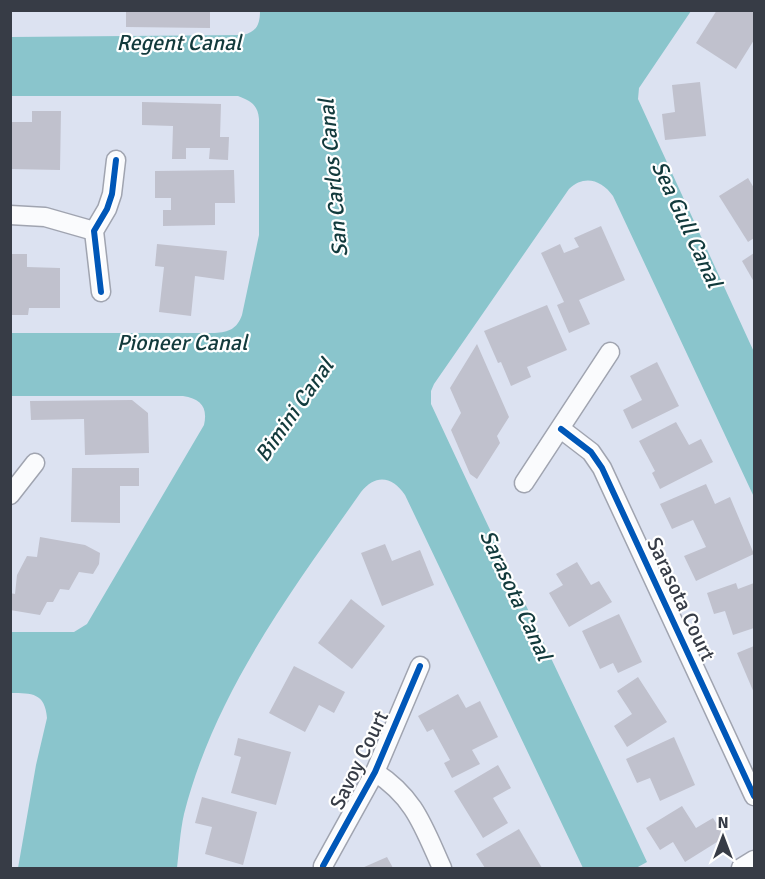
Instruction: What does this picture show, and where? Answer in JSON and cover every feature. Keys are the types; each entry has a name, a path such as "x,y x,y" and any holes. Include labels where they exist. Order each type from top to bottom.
{"street":[{"path":"101,292 94,231 107,209 112,194 116,160"},
{"path":"10,215 45,217 94,231"},
{"path":"524,483 610,352"},
{"name":"Sarasota Court","path":"561,429 591,452 602,468 754,796"},
{"path":"10,495 35,463"},
{"name":"Savoy Court","path":"323,866 375,772 420,666"},
{"name":"Savoy Court","path":"375,772 388,780 409,801 418,815 442,868"},
{"path":"741,868 754,860"}],"water":[{"path":"260,11 691,11 639,88 638,99 754,352 754,497 613,196 604,186 593,181 587,180 575,184 569,189 431,391 431,404 647,862 636,868 583,868 405,495 390,481 378,480 361,492 308,567 235,685 198,769 184,814 177,868 18,868 36,765 47,718 43,704 36,696 11,693 11,632 74,632 87,624 204,425 205,413 199,402 183,396 11,396 11,333 215,333 228,331 235,327 242,315 259,235 259,119 253,104 238,96 11,96 11,37 243,35 252,32 257,27"}],"building":[{"path":"126,10 210,10 210,28 126,27"},
{"path":"717,10 754,10 754,40 736,69 696,43"},
{"path":"700,82 706,136 665,140 662,114 675,112 672,85"},
{"path":"142,102 221,104 220,137 229,137 228,160 209,159 210,148 186,148 186,159 172,159 173,126 142,125"},
{"path":"32,111 61,111 60,170 10,169 10,122 32,122"},
{"path":"234,170 235,203 215,203 215,225 163,226 163,210 171,210 171,198 155,198 155,171"},
{"path":"748,178 754,188 754,238 748,242 719,196"},
{"path":"601,226 625,280 579,300 590,324 569,333 557,305 564,302 541,253 560,244 564,253 579,247 574,238"},
{"path":"157,244 227,251 224,280 195,276 191,316 159,312 164,267 155,266"},
{"path":"754,253 754,282 742,261"},
{"path":"10,254 27,254 27,267 60,268 60,308 29,308 28,315 10,315"},
{"path":"547,305 567,350 527,367 531,377 511,386 484,331"},
{"path":"477,344 509,417 497,436 500,443 477,479 470,474 451,430 461,413 450,388"},
{"path":"657,362 679,406 632,429 623,410 642,400 630,376"},
{"path":"132,400 148,413 149,453 85,455 84,419 31,420 30,401"},
{"path":"676,422 689,445 701,439 713,462 660,489 652,473 655,471 639,441"},
{"path":"72,468 139,468 139,486 120,486 120,523 71,522"},
{"path":"706,484 715,504 730,497 754,554 696,581 684,556 706,547 693,520 672,529 660,504"},
{"path":"40,537 85,545 100,553 99,564 93,574 79,572 69,590 60,589 53,602 47,602 40,615 10,610 10,593 15,594 17,575 27,556 37,557"},
{"path":"385,544 392,561 420,550 434,585 382,606 361,553"},
{"path":"577,562 591,585 599,581 612,602 569,627 549,593 563,585 556,574"},
{"path":"736,583 738,589 754,583 754,628 733,635 725,611 714,614 707,593"},
{"path":"351,599 385,626 352,669 318,643"},
{"path":"619,614 642,662 618,673 613,663 600,669 582,631"},
{"path":"754,646 754,693 737,653"},
{"path":"294,666 345,692 334,713 319,705 305,732 269,713"},
{"path":"638,677 667,722 627,747 614,726 632,714 617,691"},
{"path":"458,694 466,708 480,701 498,737 472,750 480,764 452,778 444,763 450,760 433,729 427,732 418,716"},
{"path":"674,737 695,785 660,801 650,778 637,783 626,759"},
{"path":"238,738 291,752 276,805 231,793 241,757 234,755"},
{"path":"498,765 511,788 493,798 508,823 483,838 454,791"},
{"path":"202,797 257,812 243,865 205,854 212,827 195,823"},
{"path":"682,806 696,828 713,818 725,837 685,862 673,842 660,850 646,828"},
{"path":"519,829 542,868 485,868 476,854"},
{"path":"387,857 393,868 362,868"}],"cycle path":[{"path":"101,292 94,231 107,209 112,194 116,160"},
{"path":"561,429 591,452 602,468 754,796"},
{"path":"323,866 375,772 420,666"}],"water label":[{"name":"Regent Canal","path":"179,42"},
{"name":"San Carlos Canal","path":"333,178"},
{"name":"Sea Gull Canal","path":"687,224"},
{"name":"Pioneer Canal","path":"182,342"},
{"name":"Bimini Canal","path":"294,410"},
{"name":"Sarasota Canal","path":"516,595"}]}
